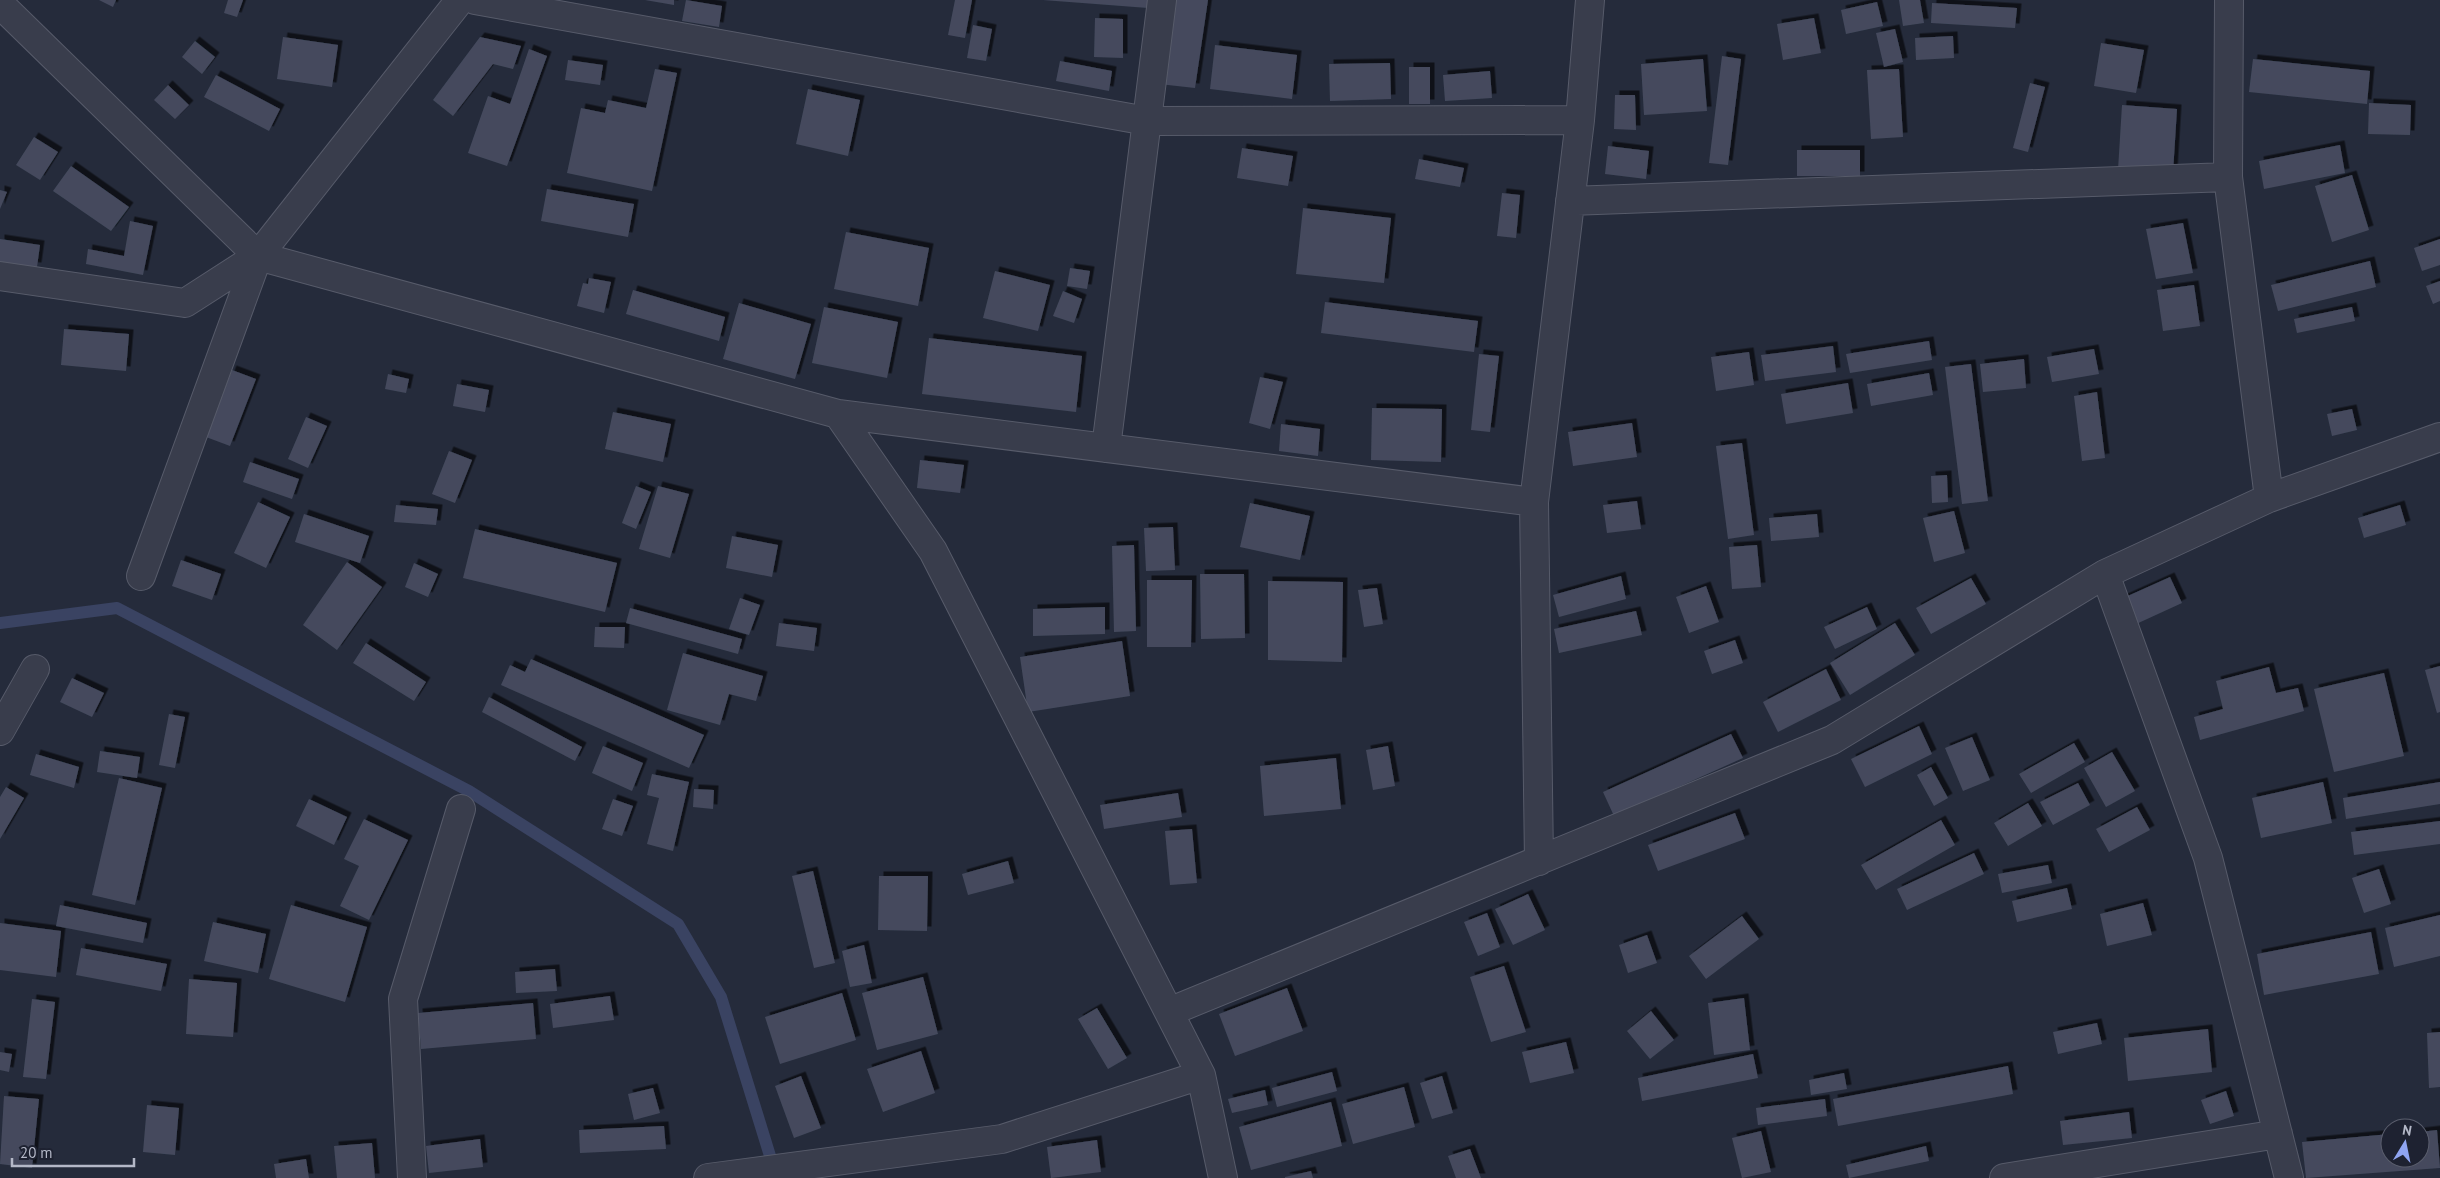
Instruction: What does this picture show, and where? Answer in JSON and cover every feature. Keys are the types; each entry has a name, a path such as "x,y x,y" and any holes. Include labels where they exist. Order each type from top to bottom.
{"street":[{"path":"141,576 258,256 460,0"},
{"path":"475,0 1147,120 1580,120"},
{"path":"1106,448 1162,0"},
{"path":"1539,861 1534,502 1580,120 1590,0"},
{"path":"2229,0 2228,177 2269,498"},
{"path":"0,4 258,256 838,414 1534,502"},
{"path":"1570,201 2228,177"},
{"path":"0,276 185,303 258,256"},
{"path":"838,414 933,550 1201,1075 1223,1178"},
{"path":"1169,1012 1832,740 2105,574 2269,498 2440,437"},
{"path":"2105,574 2208,858 2289,1178"},
{"path":"0,731 35,669"},
{"path":"412,1178 403,999 461,809"},
{"path":"708,1178 1002,1139 1201,1075"},
{"path":"2004,1178 2278,1134"}],"building":[{"path":"99,0 116,0 113,7"},
{"path":"228,0 243,0 237,17 224,13"},
{"path":"645,0 674,0 674,5"},
{"path":"686,0 722,6 719,27 682,21"},
{"path":"955,0 972,0 965,38 948,35"},
{"path":"1043,0 1148,0 1148,8"},
{"path":"1172,0 1208,0 1195,88 1159,84"},
{"path":"1899,0 1920,0 1924,23 1903,26"},
{"path":"1877,2 1883,26 1846,34 1841,10"},
{"path":"1932,3 2017,8 2015,28 1931,23"},
{"path":"1095,18 1123,19 1123,58 1094,57"},
{"path":"1814,18 1821,53 1783,60 1777,24"},
{"path":"973,25 992,29 986,61 967,58"},
{"path":"1895,29 1903,62 1884,67 1876,33"},
{"path":"1953,36 1954,58 1916,60 1915,38"},
{"path":"283,37 338,45 332,87 277,79"},
{"path":"480,37 521,46 513,69 493,64 453,116 433,100"},
{"path":"195,41 215,57 202,74 182,57"},
{"path":"2101,43 2144,50 2136,93 2094,86"},
{"path":"1215,45 1297,55 1292,99 1210,89"},
{"path":"529,49 547,56 507,166 468,153 488,96 510,104"},
{"path":"1722,56 1741,59 1728,165 1709,163"},
{"path":"1703,59 1707,111 1644,115 1641,64"},
{"path":"2253,59 2370,71 2367,104 2249,92"},
{"path":"568,60 603,65 600,85 565,80"},
{"path":"1060,61 1112,71 1109,91 1056,81"},
{"path":"1390,63 1391,99 1330,101 1329,64"},
{"path":"1409,67 1430,67 1430,104 1409,104"},
{"path":"655,69 677,73 652,191 567,173 581,108 605,113 608,100 646,108"},
{"path":"1899,69 1903,137 1871,139 1867,70"},
{"path":"1490,71 1492,98 1445,101 1443,75"},
{"path":"216,75 280,109 269,131 204,97"},
{"path":"2030,83 2045,87 2028,152 2013,148"},
{"path":"168,85 189,105 175,119 154,100"},
{"path":"808,89 860,100 848,156 796,144"},
{"path":"1615,95 1635,95 1636,130 1614,129"},
{"path":"2369,103 2411,105 2410,135 2368,134"},
{"path":"2122,105 2177,109 2173,173 2118,170"},
{"path":"34,137 58,152 40,180 16,165"},
{"path":"2340,145 2345,173 2264,189 2259,161"},
{"path":"1608,146 1649,151 1646,179 1605,174"},
{"path":"1242,148 1293,156 1288,186 1237,178"},
{"path":"1797,150 1860,150 1860,176 1797,176"},
{"path":"1419,159 1464,168 1460,187 1415,179"},
{"path":"71,166 129,207 111,231 53,191"},
{"path":"2352,175 2369,230 2332,242 2315,186"},
{"path":"547,189 634,204 628,237 541,221"},
{"path":"0,190 7,192 0,209"},
{"path":"1502,193 1520,195 1516,238 1497,236"},
{"path":"1303,208 1391,218 1384,283 1296,274"},
{"path":"130,221 153,226 143,275 86,264 88,249 124,256"},
{"path":"2183,223 2193,273 2156,279 2146,229"},
{"path":"846,232 929,248 918,306 834,289"},
{"path":"0,239 40,245 37,267 0,263"},
{"path":"2440,239 2440,265 2422,271 2414,248"},
{"path":"2370,261 2376,287 2278,311 2271,285"},
{"path":"1070,268 1090,271 1087,289 1067,286"},
{"path":"995,271 1050,285 1038,331 983,318"},
{"path":"589,278 611,282 604,313 577,306 583,283 588,284"},
{"path":"2440,281 2440,301 2433,304 2426,286"},
{"path":"2194,285 2200,326 2163,331 2157,290"},
{"path":"633,290 725,317 719,341 626,314"},
{"path":"1063,291 1082,299 1074,323 1053,316"},
{"path":"1325,302 1478,321 1474,352 1321,333"},
{"path":"739,303 811,324 795,379 723,359"},
{"path":"824,307 898,322 887,378 812,363"},
{"path":"2352,307 2355,321 2297,333 2294,319"},
{"path":"64,329 129,334 126,371 61,365"},
{"path":"929,338 1082,356 1076,412 922,394"},
{"path":"1929,341 1932,360 1850,373 1846,354"},
{"path":"1833,346 1836,372 1765,381 1761,355"},
{"path":"2094,349 2099,374 2052,382 2047,357"},
{"path":"1749,352 1754,385 1716,391 1711,357"},
{"path":"1479,354 1499,356 1490,432 1471,430"},
{"path":"2024,359 2026,388 1983,392 1980,364"},
{"path":"1971,364 1988,501 1962,504 1945,367"},
{"path":"232,370 256,379 230,446 206,437"},
{"path":"1929,373 1933,395 1871,406 1867,384"},
{"path":"388,374 409,379 406,393 385,389"},
{"path":"1260,377 1283,382 1270,429 1249,423"},
{"path":"1848,383 1853,413 1786,424 1781,394"},
{"path":"457,384 489,390 485,412 453,406"},
{"path":"2097,392 2105,458 2082,461 2074,396"},
{"path":"1372,408 1442,409 1441,462 1371,460"},
{"path":"2352,409 2357,430 2332,436 2327,414"},
{"path":"613,412 671,424 663,462 605,449"},
{"path":"306,417 327,426 308,468 288,459"},
{"path":"1632,423 1637,457 1573,466 1568,432"},
{"path":"1281,424 1320,429 1318,456 1279,451"},
{"path":"1742,443 1754,535 1728,539 1716,446"},
{"path":"449,451 472,460 455,503 432,494"},
{"path":"920,460 964,465 960,493 917,488"},
{"path":"250,462 299,479 292,499 243,482"},
{"path":"1947,475 1948,502 1932,503 1931,476"},
{"path":"636,486 651,492 636,529 622,523"},
{"path":"658,486 689,494 670,558 639,549"},
{"path":"1637,501 1641,529 1607,533 1603,505"},
{"path":"258,502 290,517 266,568 234,553"},
{"path":"1250,503 1310,516 1300,560 1240,547"},
{"path":"396,505 438,509 436,525 394,522"},
{"path":"2400,505 2406,525 2364,538 2358,518"},
{"path":"1954,511 1965,553 1934,562 1923,518"},
{"path":"304,514 369,536 360,563 295,542"},
{"path":"1817,514 1819,537 1771,541 1769,518"},
{"path":"1173,527 1175,570 1146,571 1144,528"},
{"path":"475,529 617,563 605,612 463,578"},
{"path":"732,536 778,545 772,577 726,568"},
{"path":"1134,545 1136,631 1114,632 1112,546"},
{"path":"1757,545 1761,587 1732,589 1729,547"},
{"path":"181,560 221,574 212,600 172,586"},
{"path":"347,562 382,587 337,650 303,625"},
{"path":"414,563 438,574 428,597 405,587"},
{"path":"1200,574 1244,574 1245,638 1201,639"},
{"path":"1621,576 1626,599 1559,617 1553,595"},
{"path":"2170,577 2182,603 2134,625 2121,599"},
{"path":"1971,578 1986,604 1931,634 1916,608"},
{"path":"1147,580 1192,580 1191,647 1147,647"},
{"path":"1268,581 1343,582 1342,662 1268,660"},
{"path":"1706,586 1719,622 1689,633 1676,597"},
{"path":"1377,588 1383,624 1364,627 1358,590"},
{"path":"740,598 760,605 749,635 729,629"},
{"path":"1105,607 1105,634 1033,636 1033,609"},
{"path":"1867,607 1877,629 1835,649 1824,627"},
{"path":"630,608 742,639 738,654 626,623"},
{"path":"1636,611 1642,635 1559,653 1554,629"},
{"path":"779,623 817,628 814,651 776,646"},
{"path":"1895,623 1915,655 1850,695 1830,663"},
{"path":"595,627 625,627 624,648 594,647"},
{"path":"1735,640 1743,663 1712,674 1704,651"},
{"path":"1122,641 1130,696 1028,712 1020,657"},
{"path":"366,643 426,682 414,701 353,663"},
{"path":"683,653 763,676 756,701 729,694 720,725 667,710"},
{"path":"531,659 704,735 689,768 501,685 510,665 525,672"},
{"path":"2440,666 2440,712 2437,713 2425,670"},
{"path":"2269,667 2276,693 2298,688 2304,711 2200,740 2194,717 2223,709 2216,681"},
{"path":"1826,669 1841,700 1778,732 1763,702"},
{"path":"2384,673 2404,756 2334,772 2314,689"},
{"path":"72,678 104,693 92,717 60,702"},
{"path":"489,697 582,747 575,761 482,712"},
{"path":"169,714 185,717 175,768 159,765"},
{"path":"1919,726 1932,754 1865,787 1851,759"},
{"path":"1731,734 1743,758 1614,816 1603,792"},
{"path":"1972,737 1990,780 1963,791 1945,748"},
{"path":"2074,743 2085,762 2031,793 2019,774"},
{"path":"603,746 643,763 632,791 592,773"},
{"path":"1388,746 1395,786 1373,790 1366,750"},
{"path":"100,751 140,757 137,778 97,772"},
{"path":"2112,752 2135,791 2106,807 2084,768"},
{"path":"36,754 79,767 74,788 30,775"},
{"path":"1336,758 1341,809 1264,816 1260,766"},
{"path":"1931,767 1948,798 1934,806 1917,775"},
{"path":"652,774 689,782 673,851 647,844 659,798 647,795"},
{"path":"119,778 162,788 135,905 92,895"},
{"path":"2323,782 2332,823 2261,838 2252,798"},
{"path":"2440,782 2440,804 2346,819 2343,798"},
{"path":"2078,783 2090,805 2053,825 2040,802"},
{"path":"6,787 24,798 0,839 0,797"},
{"path":"694,789 714,790 713,809 693,807"},
{"path":"1178,793 1182,817 1104,829 1100,805"},
{"path":"309,799 347,817 334,845 296,826"},
{"path":"613,799 633,806 622,836 602,829"},
{"path":"2028,803 2042,826 2008,846 1994,823"},
{"path":"2137,807 2150,830 2109,852 2096,829"},
{"path":"1735,813 1745,839 1658,871 1648,845"},
{"path":"364,819 408,840 369,920 340,906 359,866 344,859"},
{"path":"1941,820 1955,845 1876,890 1861,865"},
{"path":"2440,821 2440,844 2354,855 2351,832"},
{"path":"1192,829 1197,883 1170,885 1165,831"},
{"path":"1974,853 1984,874 1907,910 1897,889"},
{"path":"1008,861 1014,883 968,895 962,874"},
{"path":"2048,865 2052,883 2002,893 1998,874"},
{"path":"2379,869 2391,904 2364,913 2352,878"},
{"path":"813,871 835,963 814,968 792,876"},
{"path":"879,876 928,876 927,931 878,930"},
{"path":"2067,888 2072,909 2017,922 2012,901"},
{"path":"1528,894 1545,930 1513,945 1495,909"},
{"path":"2143,903 2152,935 2107,946 2100,914"},
{"path":"60,905 147,923 143,943 56,926"},
{"path":"291,905 367,927 345,1002 269,979"},
{"path":"1487,913 1500,947 1478,956 1464,922"},
{"path":"2440,915 2440,956 2394,967 2385,928"},
{"path":"1742,916 1759,939 1706,979 1689,956"},
{"path":"213,922 266,934 258,973 204,961"},
{"path":"0,923 61,931 56,977 0,970"},
{"path":"2371,932 2379,974 2264,995 2257,954"},
{"path":"1647,935 1657,963 1628,973 1619,945"},
{"path":"864,945 872,983 850,987 842,951"},
{"path":"81,948 167,964 161,991 76,975"},
{"path":"1504,966 1526,1032 1491,1042 1470,977"},
{"path":"555,969 557,991 516,993 515,972"},
{"path":"923,977 938,1034 877,1050 862,993"},
{"path":"189,979 237,983 233,1037 186,1034"},
{"path":"1287,988 1303,1031 1235,1056 1219,1014"},
{"path":"842,993 856,1040 780,1064 765,1017"},
{"path":"610,996 614,1020 553,1028 550,1004"},
{"path":"1744,998 1750,1050 1714,1055 1708,1003"},
{"path":"32,999 55,1002 46,1079 23,1077"},
{"path":"533,1003 536,1039 421,1049 418,1013"},
{"path":"1097,1008 1127,1058 1108,1069 1078,1019"},
{"path":"1651,1011 1674,1040 1650,1059 1627,1031"},
{"path":"2097,1023 2102,1044 2058,1054 2053,1032"},
{"path":"2208,1029 2212,1072 2128,1081 2124,1038"},
{"path":"2440,1032 2440,1087 2429,1088 2427,1033"},
{"path":"1566,1042 1574,1073 1530,1083 1522,1052"},
{"path":"921,1051 935,1093 883,1112 867,1069"},
{"path":"0,1052 12,1054 9,1072 0,1070"},
{"path":"1753,1054 1758,1078 1642,1101 1638,1078"},
{"path":"2008,1066 2013,1094 1838,1126 1833,1099"},
{"path":"1332,1072 1337,1091 1277,1107 1272,1088"},
{"path":"1844,1073 1847,1089 1811,1095 1809,1080"},
{"path":"801,1076 821,1128 794,1138 775,1086"},
{"path":"1442,1076 1453,1113 1432,1119 1420,1083"},
{"path":"1404,1087 1415,1127 1353,1144 1342,1104"},
{"path":"653,1088 660,1113 634,1120 628,1094"},
{"path":"1265,1090 1268,1105 1232,1113 1228,1099"},
{"path":"2226,1091 2234,1116 2210,1124 2201,1100"},
{"path":"4,1096 39,1099 32,1168 0,1164"},
{"path":"1825,1099 1827,1116 1758,1125 1756,1108"},
{"path":"1331,1102 1342,1146 1251,1170 1239,1127"},
{"path":"147,1105 179,1108 175,1155 143,1152"},
{"path":"2129,1112 2132,1138 2063,1145 2060,1121"},
{"path":"664,1126 666,1149 580,1153 579,1130"},
{"path":"2437,1130 2440,1168 2306,1178 2302,1142 2380,1135 2380,1168 2430,1168 2430,1131"},
{"path":"1761,1131 1771,1172 1742,1178 1732,1138"},
{"path":"480,1139 483,1167 429,1173 426,1146"},
{"path":"1097,1140 1101,1172 1051,1178 1047,1147"},
{"path":"372,1143 375,1178 337,1178 334,1146"},
{"path":"1926,1146 1929,1161 1849,1178 1846,1165"},
{"path":"1470,1149 1481,1178 1456,1178 1448,1156"},
{"path":"306,1159 309,1178 276,1178 274,1164"},
{"path":"1311,1171 1313,1178 1285,1178 1285,1177"}],"waterway":[{"path":"0,623 117,608 469,791 678,924 721,997 775,1172"}]}
